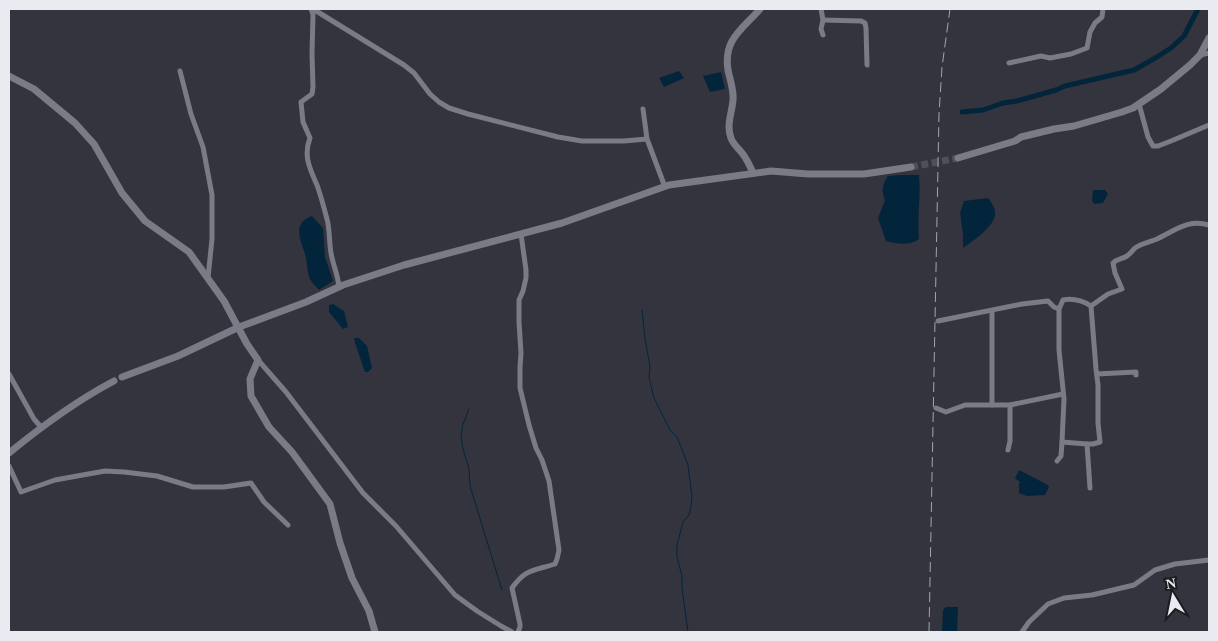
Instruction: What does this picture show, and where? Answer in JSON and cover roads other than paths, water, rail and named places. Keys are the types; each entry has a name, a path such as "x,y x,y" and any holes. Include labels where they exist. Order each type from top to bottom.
{"street":[{"path":"312,9 404,65 414,73 430,94 449,108 558,137 582,140 624,141 647,139"},
{"path":"312,9 313,88 312,94 301,102 304,122 310,138 306,147 309,168 317,186 327,222 331,252 339,287"},
{"path":"753,173 746,158 733,142 730,135 729,120 733,92 727,58 728,49 733,39 760,9"},
{"path":"821,9 823,20 821,29 823,35"},
{"path":"1009,63 1041,56 1050,58 1071,54 1086,48 1090,32 1095,23 1102,17 1103,9"},
{"path":"823,20 861,21 865,23 867,65"},
{"path":"958,158 1015,141 1021,137 1074,126 1122,112 1139,104 1161,89 1200,55 1209,38"},
{"path":"1200,55 1209,53"},
{"path":"180,71 191,114 203,147 212,195 212,239 208,278"},
{"path":"9,76 34,89 75,123 94,144 122,193 145,221 189,252 224,301 258,360 286,392 363,493 396,526 455,595 477,611 511,631"},
{"path":"1139,104 1148,136 1153,146 1158,146 1209,125"},
{"path":"643,109 647,139 665,187"},
{"path":"9,454 41,427 68,408 114,381 178,356 239,327 306,302 339,287 404,265 562,222 669,185 771,171 808,174 864,174 911,167"},
{"path":"1092,306 1108,294 1122,289 1112,263 1127,256 1136,247 1177,229 1198,222 1209,225"},
{"path":"518,632 520,624 512,588 529,570 555,564 559,545 551,493 542,460 536,448 520,388 522,353 518,322 519,300 526,278 521,234"},
{"path":"1058,461 1061,456 1064,417 1059,350 1059,309 1063,300 1068,299 1092,306"},
{"path":"938,321 1022,304 1048,301 1059,309"},
{"path":"1062,442 1092,444 1100,442 1092,306"},
{"path":"992,310 992,405"},
{"path":"258,360 250,379 251,396 269,427 292,452 330,504 340,543 352,578 369,612 375,632"},
{"path":"1097,374 1136,372 1136,375"},
{"path":"9,374 34,419 41,427"},
{"path":"936,408 946,412 965,405 1010,405 1063,394"},
{"path":"1008,450 1010,441 1010,405"},
{"path":"1087,444 1090,488"},
{"path":"9,466 21,492 55,480 105,472 156,476 193,487 224,487 251,483 264,502 288,525"},
{"path":"1022,632 1029,622 1048,604 1064,598 1092,595 1134,585 1155,570 1175,564 1209,560"}],"water":[{"path":"679,71 684,78 664,87 659,78"},
{"path":"721,72 725,89 710,92 703,76"},
{"path":"919,175 919,239 907,244 886,241 878,218 885,200 883,185 886,179 888,176"},
{"path":"1093,190 1105,190 1108,194 1103,203 1094,204 1092,200"},
{"path":"988,198 995,210 995,217 984,232 963,248 960,213 964,201"},
{"path":"312,216 323,228 325,257 333,281 319,290 309,277 299,232 302,223"},
{"path":"333,304 344,311 348,327 343,329 329,312 329,305"},
{"path":"354,338 359,338 367,346 372,368 368,372 365,372"},
{"path":"1019,470 1048,485 1049,487 1045,495 1027,496 1019,493 1020,482 1015,478"},
{"path":"946,607 958,607 957,632 942,632 943,610"}],"waterway":[{"path":"962,112 983,110 1065,86 1134,70 1171,48 1184,36 1198,9"},
{"path":"642,310 650,366 649,377 654,398 670,430 677,437 688,465 692,497 691,506 689,515 683,522 677,545 677,557 682,576 688,632"},
{"path":"469,409 461,436 463,449 469,469 470,486 502,590"}],"tunnel":[{"path":"911,167 958,158"}],"railway":[{"path":"929,632 939,114 942,67 950,9"}]}
